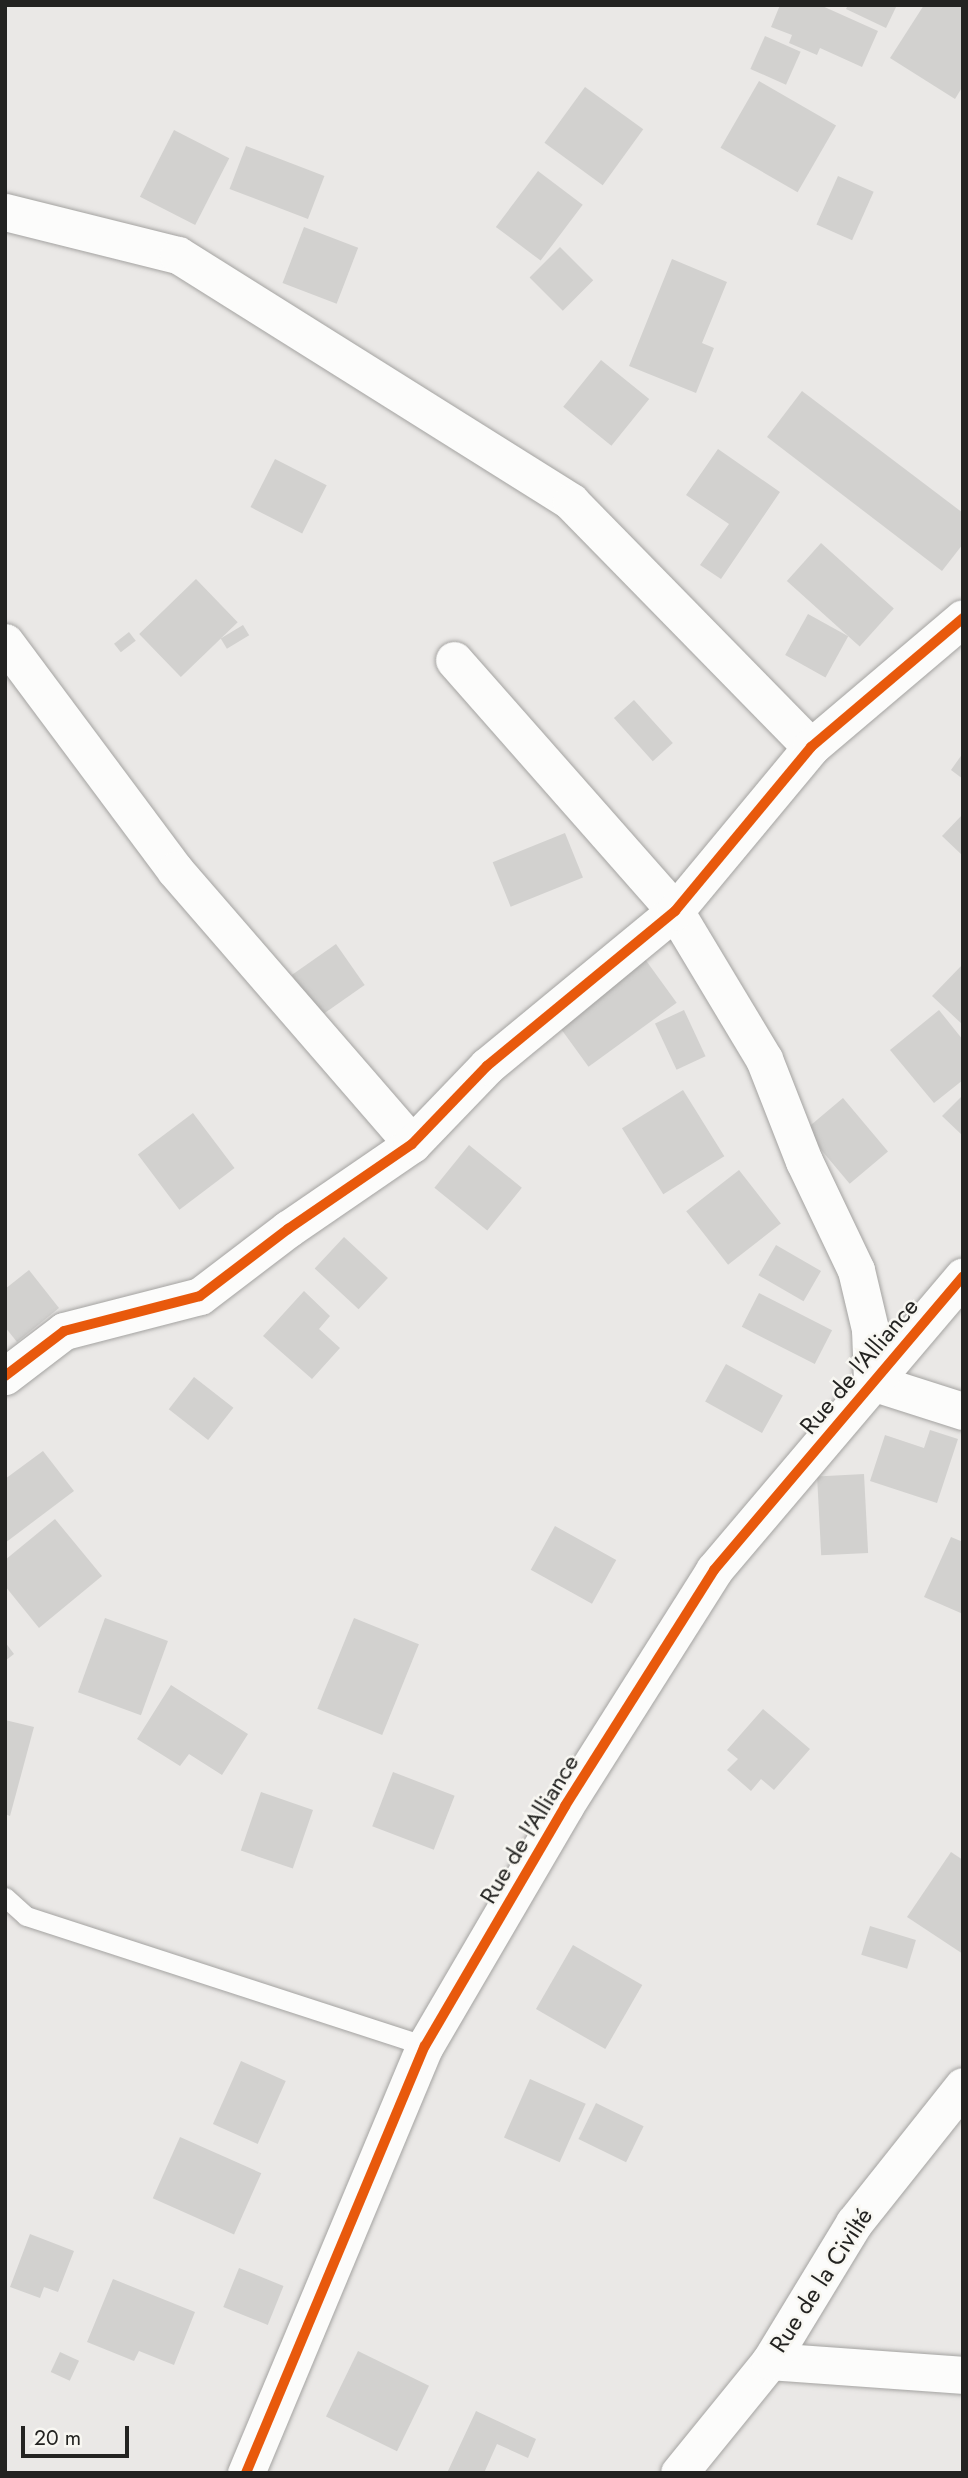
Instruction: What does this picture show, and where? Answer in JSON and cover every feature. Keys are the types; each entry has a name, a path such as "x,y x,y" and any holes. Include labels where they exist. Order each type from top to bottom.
{"street":[{"path":"5,212 178,255 571,502 811,747"},
{"path":"5,1376 64,1331 200,1296 412,1144 487,1066 675,911 811,747 963,618"},
{"path":"5,642 175,870 412,1144"},
{"path":"454,660 675,911 764,1059 804,1161 856,1270 870,1329 872,1382 963,1411"},
{"name":"Rue de l'Alliance","path":"246,2473 425,2046 565,1806 714,1570 963,1276"},
{"name":"Rue de la Civilté","path":"679,2473 770,2361 854,2223 963,2086"},
{"path":"770,2361 963,2375"}],"lane":[{"path":"5,1897 26,1916 425,2046"}],"building":[{"path":"780,5 820,5 878,31 862,67 820,48 817,55 789,43 792,35 771,27"},
{"path":"848,5 897,5 886,28 846,9"},
{"path":"924,5 963,5 963,86 955,99 890,58"},
{"path":"765,36 801,52 786,85 750,69"},
{"path":"759,81 836,126 798,192 720,148"},
{"path":"585,87 643,129 603,185 544,143"},
{"path":"174,130 229,158 195,225 140,197"},
{"path":"246,146 324,176 308,219 230,189"},
{"path":"538,171 583,205 541,261 496,227"},
{"path":"838,176 874,192 852,240 816,224"},
{"path":"304,227 358,248 337,304 282,283"},
{"path":"560,247 593,280 563,311 530,277"},
{"path":"672,259 727,282 702,343 714,348 696,393 629,366"},
{"path":"601,360 649,399 611,446 563,407"},
{"path":"802,391 963,513 963,544 942,571 767,437"},
{"path":"718,449 780,492 721,579 700,565 729,524 686,495"},
{"path":"275,459 327,485 302,533 250,507"},
{"path":"821,543 894,609 860,646 787,581"},
{"path":"196,579 238,622 181,677 139,634"},
{"path":"808,614 848,636 825,677 785,655"},
{"path":"243,625 249,635 227,649 221,638"},
{"path":"129,632 136,641 121,652 114,644"},
{"path":"634,700 673,743 653,761 614,718"},
{"path":"963,753 963,779 951,770"},
{"path":"963,814 963,856 942,836"},
{"path":"565,833 583,878 511,907 493,862"},
{"path":"336,944 365,985 320,1016 292,975"},
{"path":"642,955 677,1003 588,1067 554,1019"},
{"path":"963,964 963,1025 932,996"},
{"path":"684,1010 706,1056 677,1070 655,1024"},
{"path":"939,1010 963,1040 963,1080 934,1103 890,1050"},
{"path":"683,1090 724,1156 663,1194 622,1128"},
{"path":"963,1095 963,1136 942,1116"},
{"path":"843,1098 888,1152 850,1184 805,1130"},
{"path":"193,1113 235,1168 179,1210 138,1155"},
{"path":"469,1145 522,1188 487,1231 434,1188"},
{"path":"739,1170 781,1224 728,1265 686,1211"},
{"path":"344,1237 388,1278 359,1309 315,1268"},
{"path":"776,1245 821,1271 804,1301 758,1275"},
{"path":"29,1270 59,1308 17,1342 5,1327 5,1289"},
{"path":"304,1291 330,1316 319,1329 340,1348 312,1379 263,1336"},
{"path":"759,1293 832,1330 815,1364 742,1327"},
{"path":"726,1364 783,1396 762,1433 705,1402"},
{"path":"194,1377 233,1408 208,1440 169,1409"},
{"path":"930,1430 958,1439 937,1503 870,1481 885,1435 924,1448"},
{"path":"43,1451 74,1491 5,1543 5,1479"},
{"path":"864,1474 868,1553 821,1555 817,1476"},
{"path":"55,1519 102,1576 39,1628 5,1586 5,1560"},
{"path":"555,1526 616,1560 592,1604 531,1570"},
{"path":"951,1537 963,1542 963,1614 924,1597"},
{"path":"105,1618 168,1641 141,1715 78,1692"},
{"path":"354,1618 419,1644 382,1735 317,1709"},
{"path":"5,1642 14,1654 5,1661"},
{"path":"171,1685 248,1734 222,1775 189,1754 180,1766 137,1739"},
{"path":"763,1709 810,1749 774,1790 761,1779 751,1791 727,1770 738,1759 727,1750"},
{"path":"5,1720 34,1727 10,1816 5,1814"},
{"path":"393,1772 455,1796 434,1850 372,1826"},
{"path":"261,1792 313,1810 293,1869 241,1851"},
{"path":"951,1852 963,1860 963,1954 907,1917"},
{"path":"870,1926 916,1940 907,1969 861,1955"},
{"path":"573,1945 642,1985 605,2049 536,2009"},
{"path":"241,2061 286,2081 258,2144 213,2124"},
{"path":"530,2079 586,2104 560,2162 504,2137"},
{"path":"596,2103 644,2126 626,2162 578,2139"},
{"path":"180,2137 261,2173 234,2234 153,2198"},
{"path":"30,2234 74,2251 58,2292 44,2287 40,2298 10,2287"},
{"path":"239,2268 284,2286 268,2325 223,2307"},
{"path":"113,2279 195,2312 174,2365 139,2351 134,2361 87,2342"},
{"path":"358,2351 429,2386 397,2451 326,2417"},
{"path":"60,2352 79,2361 70,2381 51,2372"},
{"path":"476,2411 536,2439 528,2458 497,2444 484,2473 447,2473"}],"cycle path":[{"path":"5,1376 64,1331 200,1296 288,1229 412,1144 487,1066 675,911 811,747 963,618"},
{"path":"246,2473 425,2046 565,1806 714,1570 963,1276"}]}
